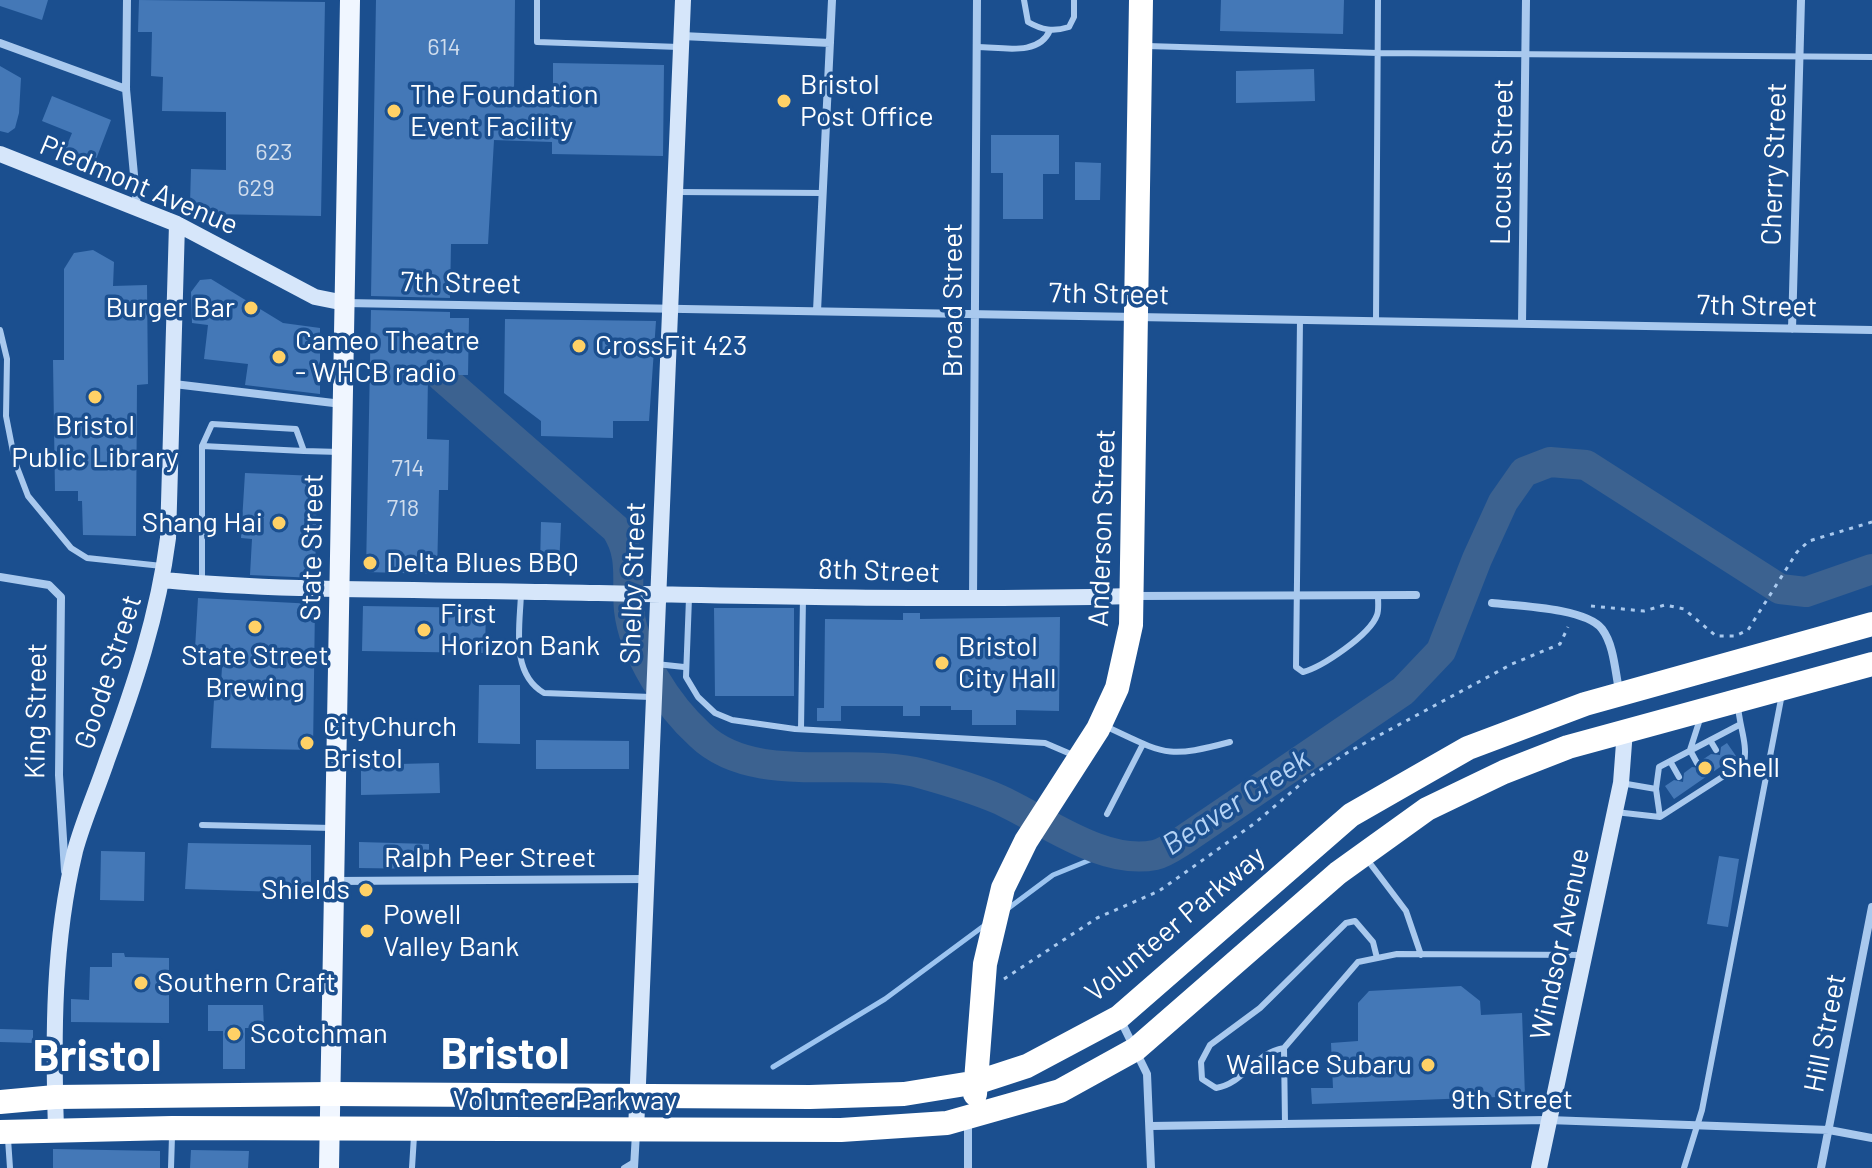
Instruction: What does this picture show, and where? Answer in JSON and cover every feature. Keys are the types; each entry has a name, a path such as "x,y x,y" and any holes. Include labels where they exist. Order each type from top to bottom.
{"highway":[{"name":"Anderson Street","path":"968,1119 978,1082 988,946 1013,864 1100,724 1122,671 1134,596 1141,0"},
{"name":"Volunteer Parkway","path":"0,1102 55,1097 330,1094 904,1094 978,1082 1027,1066 1119,1017 1307,850 1362,808 1468,748 1620,694 1872,624"},
{"name":"Volunteer Parkway","path":"4,1132 172,1128 872,1129 968,1119 1060,1091 1136,1049 1362,853 1427,809 1542,756 1625,730 1872,664"},
{"path":"1620,694 1625,730"}],"main road":[{"name":"State Street","path":"329,1168 350,0"}],"street":[{"path":"127,0 126,89 137,207"},
{"name":"Shelby Street","path":"634,1165 654,698 652,594 670,309 683,0"},
{"path":"817,311 832,0"},
{"name":"Broad Street","path":"973,601 977,0"},
{"name":"Locust Street","path":"1522,324 1526,0"},
{"name":"Cherry Street","path":"1792,329 1801,0"},
{"path":"681,41 830,43"},
{"path":"0,43 126,89"},
{"name":"Piedmont Avenue","path":"0,154 177,224 315,297 345,303"},
{"name":"Goode Street","path":"56,1129 56,980 66,894 76,849 152,628 164,573 174,384 177,224"},
{"name":"7th Street","path":"345,303 1872,330"},
{"path":"174,384 343,404"},
{"path":"164,573 202,584 339,589"},
{"path":"0,591 3,579"},
{"name":"King Street","path":"3,579 49,585 61,597 59,775 66,894"},
{"name":"8th Street","path":"339,589 803,595 973,601 1134,596 1416,595"},
{"path":"1492,603 1578,615 1595,622 1608,640 1620,694"},
{"name":"Windsor Avenue","path":"1539,1168 1621,783 1625,730"},
{"name":"Ralph Peer Street","path":"334,881 646,879"},
{"name":"Hill Street","path":"1821,1168 1872,907"},
{"path":"1119,1017 1147,1074 1151,1168"},
{"path":"968,1119 968,1168"},
{"name":"9th Street","path":"1151,1126 1548,1120 1829,1130 1872,1138"}],"lane":[{"path":"537,0 537,42 681,41"},
{"path":"1024,0 1028,22 1050,30 1069,27 1074,17 1074,0"},
{"path":"1376,321 1378,0"},
{"path":"977,47 1033,48 1047,38 1050,30"},
{"path":"1140,46 1378,53 1799,59 1872,57"},
{"path":"675,192 822,193"},
{"path":"1300,320 1296,667 1303,672 1321,668 1369,627 1377,615 1378,596"},
{"path":"0,330 7,359 6,416 15,462 28,496 71,548 87,558 164,573"},
{"path":"202,584 202,446 212,424 296,429 304,451"},
{"path":"202,446 342,452"},
{"path":"521,591 520,656 531,685 544,693 654,698"},
{"path":"689,594 684,667 698,697 715,713 732,720 801,729 1045,743 1080,758"},
{"path":"801,729 803,595"},
{"path":"655,664 684,667"},
{"path":"1684,1168 1696,1126 1784,687"},
{"path":"1615,812 1660,817 1744,763 1747,748 1739,725 1738,700"},
{"path":"1697,763 1690,750 1704,708"},
{"path":"1100,724 1143,744 1181,755 1230,742"},
{"path":"1660,817 1656,789 1659,767 1739,725"},
{"path":"1710,740 1716,750"},
{"path":"1107,814 1143,744"},
{"path":"1670,761 1679,777"},
{"path":"1724,765 1728,774"},
{"path":"1705,778 1710,786"},
{"path":"1621,783 1656,789"},
{"path":"1687,790 1691,798"},
{"path":"202,825 335,828"},
{"path":"1362,853 1406,911 1421,955"},
{"path":"1377,958 1364,927 1355,921 1346,923 1260,1008 1210,1045 1201,1062 1202,1079 1216,1088 1232,1086 1259,1057 1284,1048 1358,962 1421,955 1584,955"},
{"path":"1284,1048 1285,1124"},
{"path":"171,1168 172,1128"},
{"path":"412,1168 414,1130"},
{"path":"4,1132 10,1168"},
{"path":"624,1168 634,1165"}],"path":[{"path":"1587,606 1644,611 1665,605 1684,609 1716,636 1735,636 1748,630 1797,552 1809,541 1872,522"},
{"path":"983,989 1015,973 1097,918 1159,891 1255,823 1309,777 1350,751 1512,664 1560,644 1568,627"}],"building":[{"path":"0,0 48,0 42,20 0,6"},
{"path":"139,0 325,2 321,216 210,214 190,204 191,169 226,170 226,112 162,111 163,77 151,76 152,32 138,32"},
{"path":"376,0 515,0 514,92 553,93 553,63 664,65 663,156 552,154 552,142 494,140 488,244 451,244 450,298 371,296"},
{"path":"1221,0 1344,0 1343,34 1220,31"},
{"path":"0,66 21,78 19,113 15,128 8,133 0,131"},
{"path":"1314,69 1315,101 1236,103 1236,71"},
{"path":"52,96 111,120 95,162 65,150 72,133 42,121"},
{"path":"991,135 1059,135 1059,174 1043,174 1043,219 1003,219 1003,173 991,173"},
{"path":"1075,162 1101,163 1100,200 1075,200"},
{"name":"Bristol Public Library","path":"93,250 114,262 113,286 147,285 148,384 137,385 136,536 83,535 82,501 78,501 78,491 55,491 53,360 64,360 64,269 74,253"},
{"path":"211,279 283,323 320,328 320,394 245,385 248,364 204,359 208,325 192,323 191,292 200,280"},
{"path":"371,310 450,312 450,318 469,318 468,375 428,375 427,439 449,440 448,490 439,490 437,574 366,572"},
{"path":"505,319 656,321 649,421 613,421 613,438 541,436 541,421 504,393"},
{"path":"245,473 317,476 315,578 250,575 252,539 241,538"},
{"path":"541,522 561,523 559,567 540,567"},
{"path":"198,598 315,604 313,750 211,748 214,700 220,700 223,651 195,649"},
{"name":"First Horizon Bank","path":"363,606 486,608 485,653 362,651"},
{"path":"714,608 794,608 794,696 715,696"},
{"name":"Bristol City Hall","path":"903,613 920,613 920,619 1060,617 1059,711 1016,710 1016,725 972,725 972,710 951,710 951,706 920,706 920,716 903,716 903,706 841,706 841,721 817,721 817,708 824,708 825,619 903,620"},
{"path":"479,685 520,685 520,744 478,743"},
{"path":"536,740 629,741 629,769 536,769"},
{"path":"1727,743 1736,756 1674,799 1665,786 1674,780 1683,782 1684,773 1692,767 1700,768 1702,760 1711,754 1720,755 1721,747"},
{"path":"439,763 440,793 361,795 361,765"},
{"path":"359,842 429,844 429,869 359,868"},
{"path":"188,843 311,845 311,893 185,889"},
{"path":"101,851 145,852 144,901 100,900"},
{"path":"1719,856 1739,859 1728,927 1707,924"},
{"path":"112,953 124,953 125,957 169,958 169,1023 71,1022 71,999 89,1000 90,967 112,967"},
{"name":"Wallace Subaru","path":"1461,986 1480,1001 1481,1015 1522,1013 1525,1096 1312,1104 1311,1088 1333,1088 1331,1043 1358,1041 1358,1003 1369,991"},
{"name":"Scotchman","path":"208,1005 263,1005 264,1028 245,1028 245,1069 223,1069 223,1031 208,1031"},
{"path":"0,1029 33,1030 33,1043 0,1042"},
{"path":"53,1149 160,1151 160,1168 53,1168"},
{"path":"191,1150 249,1151 248,1168 190,1168"}],"waterway":[{"name":"Beaver Creek","path":"442,377 616,529 627,559 632,627 645,661 688,723 723,751 749,761 777,766 868,767 923,774 998,799 1094,847 1135,857 1155,855 1172,847 1403,691 1441,651 1503,502 1524,472 1550,462 1586,465 1780,589 1806,592 1872,569"},
{"path":"1006,910 1053,875 1112,851"},
{"path":"773,1067 885,999 985,925"}],"place":[{"name":"Bristol Post Office","path":"784,101"},
{"name":"The Foundation Event Facility","path":"394,111"},
{"name":"Burger Bar","path":"251,308"},
{"name":"CrossFit 423","path":"579,346"},
{"name":"Cameo Theatre - WHCB radio","path":"279,357"},
{"name":"Bristol Public Library","path":"95,397"},
{"name":"Shang Hai","path":"279,523"},
{"name":"Delta Blues BBQ","path":"370,563"},
{"name":"State Street Brewing","path":"255,627"},
{"name":"First Horizon Bank","path":"424,630"},
{"name":"Bristol City Hall","path":"942,663"},
{"name":"CityChurch Bristol","path":"307,743"},
{"name":"Shell","path":"1705,768"},
{"name":"Shields","path":"366,890"},
{"name":"Powell Valley Bank","path":"367,931"},
{"name":"Southern Craft","path":"141,983"},
{"name":"Scotchman","path":"234,1034"},
{"name":"Wallace Subaru","path":"1428,1065"}],"district":[{"name":"Bristol","path":"505,1054"},
{"name":"Bristol","path":"97,1056"}]}
